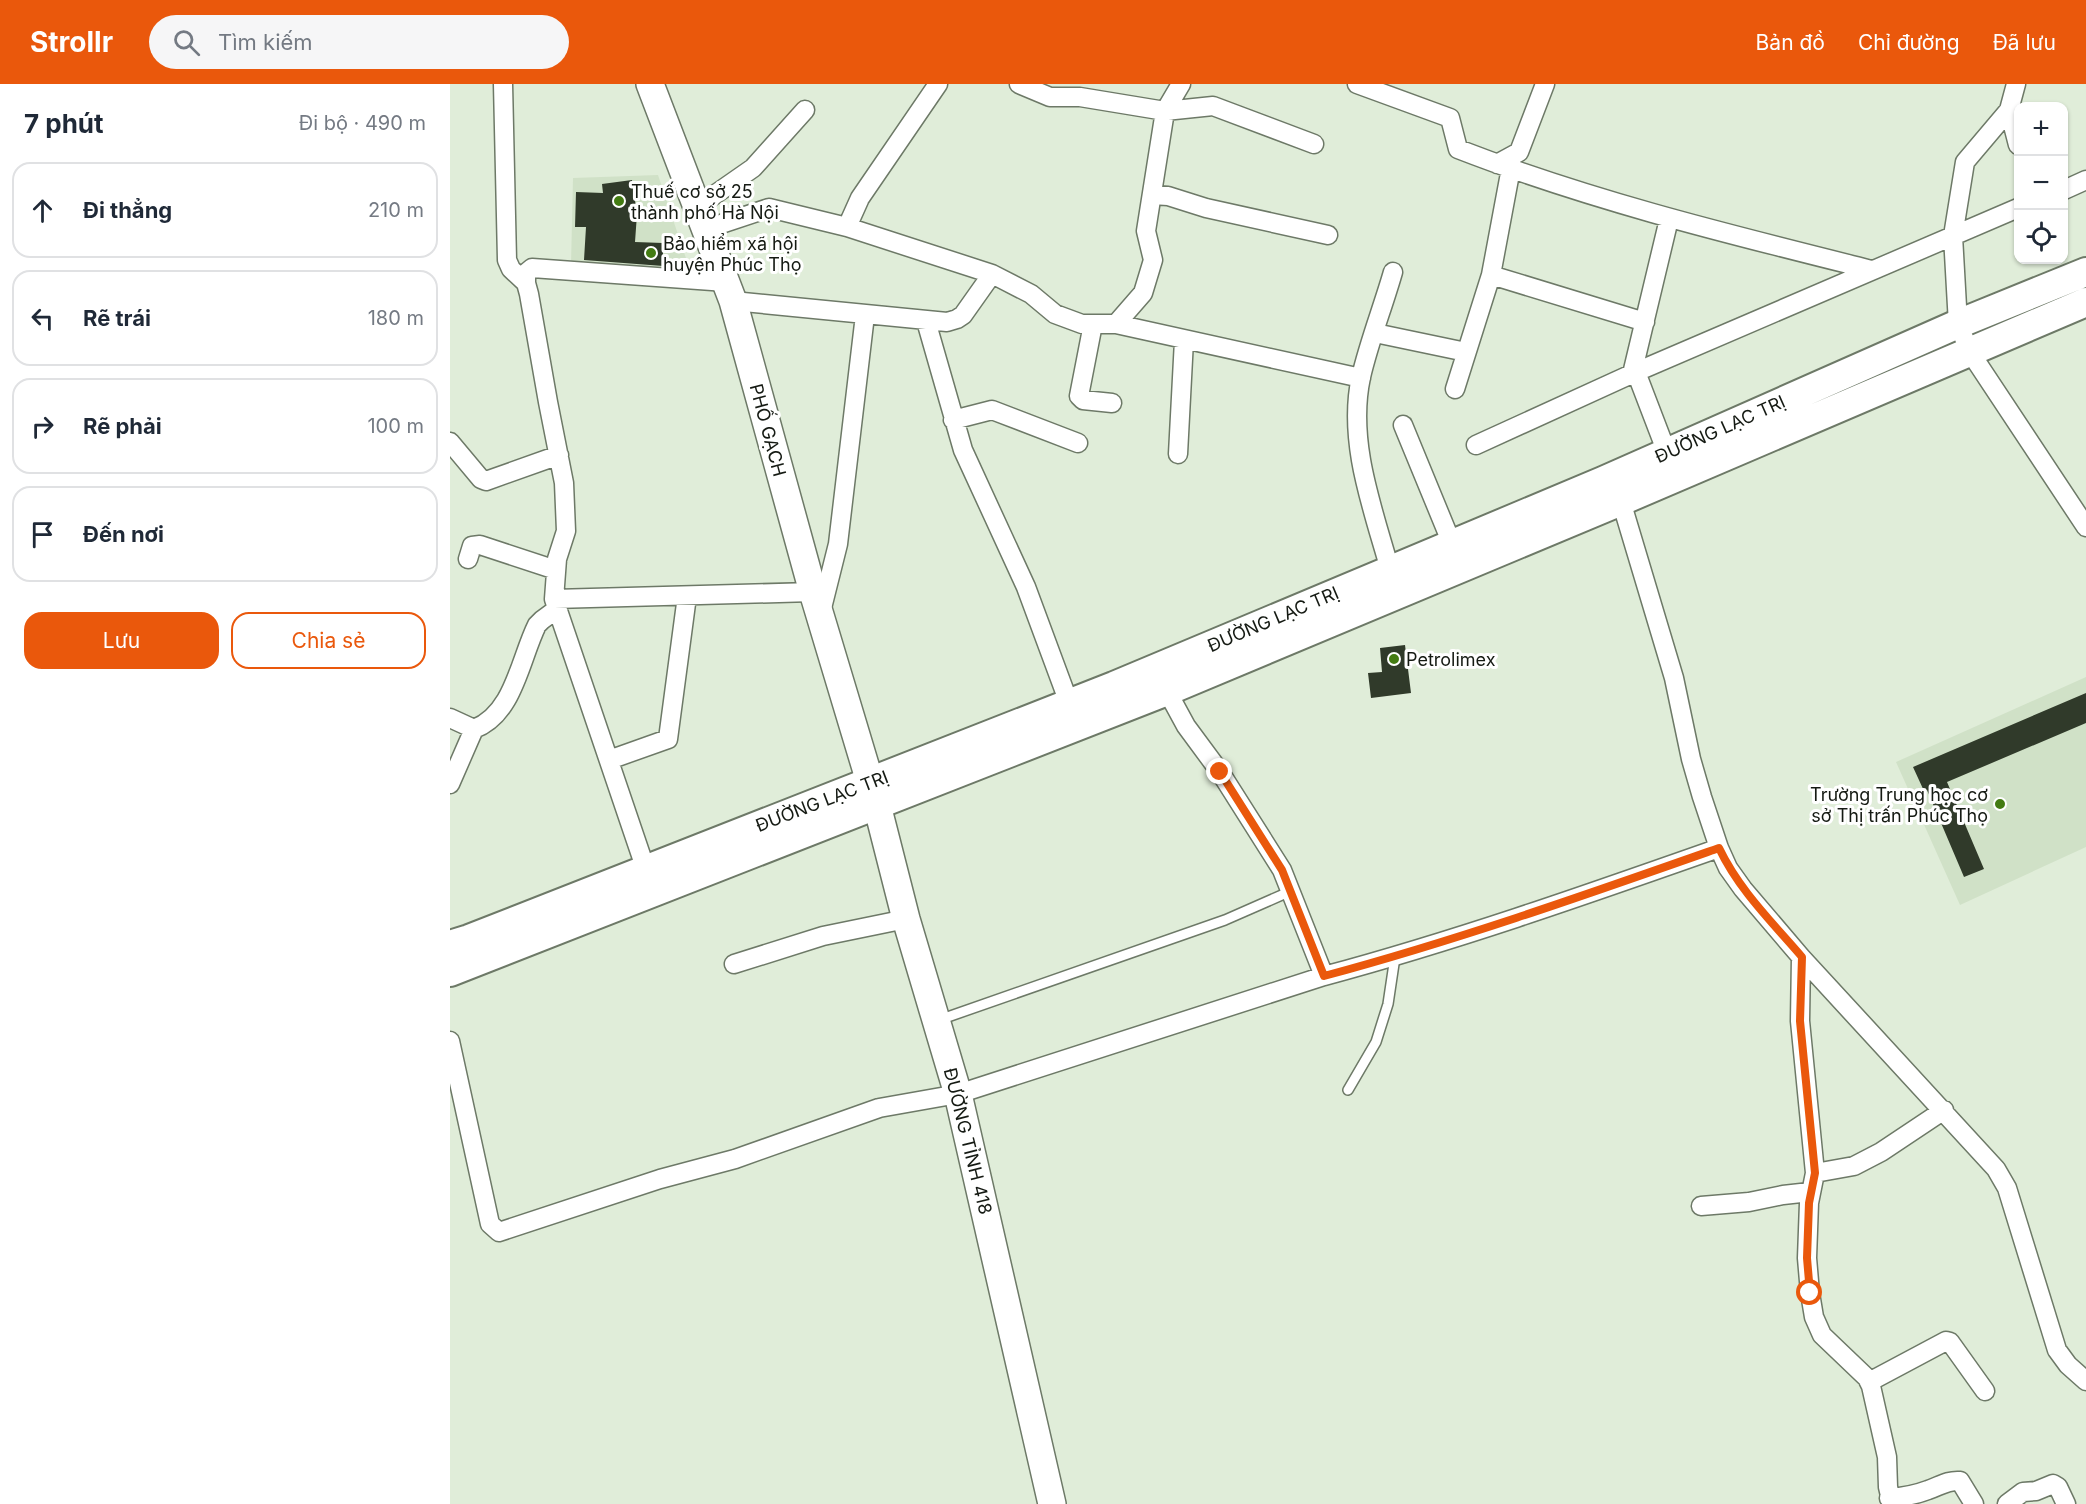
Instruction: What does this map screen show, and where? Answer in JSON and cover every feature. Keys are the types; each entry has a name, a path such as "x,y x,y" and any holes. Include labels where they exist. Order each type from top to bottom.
{"highway":[{"name":"ĐƯỜNG LẠC TRỊ","path":"450,972 873,793 1069,703 1667,453 1958,324 2086,272"},
{"name":"ĐƯỜNG LẠC TRỊ","path":"450,945 646,870 1167,691 1621,501 2086,302"}],"main road":[{"name":"PHỐ GẠCH","path":"650,84 729,292 873,793"},
{"name":"ĐƯỜNG TỈNH 418","path":"873,793 906,919 958,1094 1052,1504"}],"street":[{"path":"503,84 507,260 511,269 526,283"},
{"path":"847,227 860,198 938,84"},
{"path":"1020,84 1050,97 1080,98 1165,111 1213,106 1314,144"},
{"path":"1116,324 1143,293 1153,260 1146,231 1165,111 1181,84"},
{"path":"1356,84 1450,118 1458,149 1504,166 1669,219 1872,270"},
{"path":"1455,389 1491,275 1504,166 1519,152 1545,84"},
{"path":"2016,84 2009,110 1965,162 1953,236 1958,324 1970,352 2086,527"},
{"path":"701,218 753,168 805,110"},
{"path":"2009,110 2014,128"},
{"path":"2068,188 2086,180"},
{"path":"1152,195 1168,196 1206,208 1328,235"},
{"path":"701,218 769,208 847,227 992,274 1032,294 1055,314 1082,324 1116,324 1361,378"},
{"path":"1476,445 1634,373 2014,210"},
{"path":"1667,453 1634,373 1669,219"},
{"path":"646,870 556,604 556,570 560,544 566,531 564,483 526,273 531,268 729,292 866,315 947,322 963,315 992,274"},
{"path":"1390,570 1358,447 1358,413 1361,378 1393,272"},
{"path":"1491,275 1645,322"},
{"path":"450,784 474,729 488,721 502,708 537,625 556,604 687,596 817,604 838,544 866,315"},
{"path":"926,321 963,450 978,487 1026,587 1069,703"},
{"path":"1093,324 1078,396 1083,400 1112,403"},
{"path":"1375,333 1466,352"},
{"path":"1178,454 1184,340"},
{"path":"953,420 992,410 1078,443"},
{"path":"1403,425 1452,544"},
{"path":"450,442 486,482 559,455"},
{"path":"1621,501 1674,678 1691,759 1719,848 1728,868 1743,890 1802,957 1996,1169 2007,1188 2057,1350 2068,1365 2086,1381"},
{"path":"468,559 472,546 480,544 556,570"},
{"path":"609,760 668,739 687,596"},
{"path":"1167,691 1186,726 1220,772 1282,870 1324,976"},
{"path":"450,717 474,729"},
{"path":"450,1041 490,1224 499,1232 660,1179 735,1159 879,1108 958,1094 1324,976 1395,957 1535,912 1719,848"},
{"path":"734,964 823,936 906,919"},
{"path":"1802,957 1800,1021 1815,1173 1810,1192 1807,1258 1814,1317 1822,1335 1839,1349 1869,1382 1887,1457 1891,1501 1929,1490 1948,1480 1960,1481 1974,1504"},
{"path":"1815,1173 1854,1166 1881,1152 1944,1110"},
{"path":"1701,1206 1749,1202 1810,1192"},
{"path":"1869,1382 1946,1341 1950,1342 1985,1391"},
{"path":"2007,1504 2023,1492 2036,1491 2053,1484 2058,1487 2066,1504"}],"lane":[{"path":"937,1021 1225,920 1291,891"},
{"path":"1348,1090 1376,1042 1388,1004 1395,957"}],"shaded area":[{"path":"658,175 691,273 571,265 573,178"},
{"name":"Trường Trung học cơ sở Thị trấn Phúc Thọ","path":"2086,677 2086,847 1960,905 1896,762"}],"building":[{"path":"632,180 637,214 635,242 663,243 663,266 584,260 586,227 575,227 576,192 603,193 602,184"},
{"path":"1405,645 1411,693 1371,698 1368,673 1382,672 1380,648"},
{"path":"2086,693 2086,723 1947,782 1984,869 1964,877 1927,790 1924,791 1913,767"}],"place":[{"name":"Thuế cơ sở 25 thành phố Hà Nội","path":"619,201"},
{"name":"Bảo hiểm xã hội huyện Phúc Thọ","path":"651,253"},
{"name":"Petrolimex","path":"1394,659"},
{"name":"Trường Trung học cơ sở Thị trấn Phúc Thọ","path":"2000,804"}],"route":[{"path":"1220,772 1282,870 1324,976 1406,954 1719,848 1728,868 1743,890 1802,957 1800,1021 1815,1173 1809,1203 1807,1258 1810,1293"}]}
